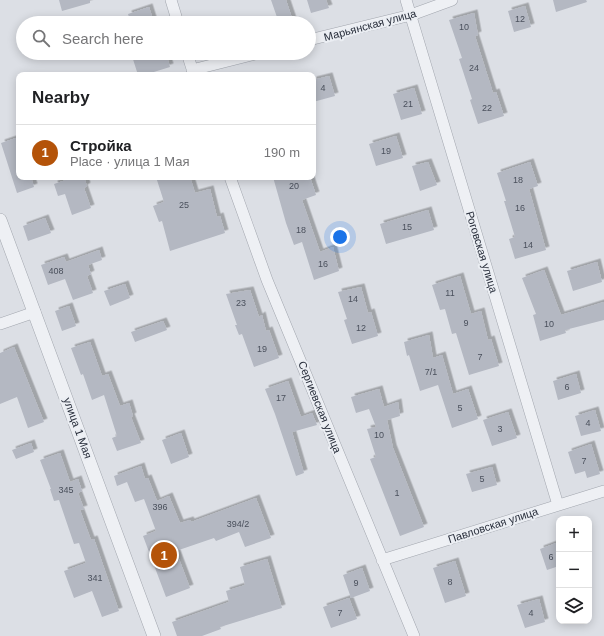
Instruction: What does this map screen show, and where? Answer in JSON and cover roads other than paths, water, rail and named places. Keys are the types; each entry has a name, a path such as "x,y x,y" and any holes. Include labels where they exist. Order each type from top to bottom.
{"street":[{"path":"171,0 176,16"},
{"name":"Роговская улица","path":"406,0 558,505"},
{"name":"Марьянская улица","path":"316,38 411,15 452,0"},
{"path":"189,60 193,72 235,60"},
{"name":"Сергиевская улица","path":"231,180 267,280 414,636"},
{"name":"улица 1 Мая","path":"0,220 154,636"},
{"path":"0,324 35,312"},
{"name":"Павловская улица","path":"382,560 604,491"}],"place":[{"name":"Стройка","path":"164,555"}]}
